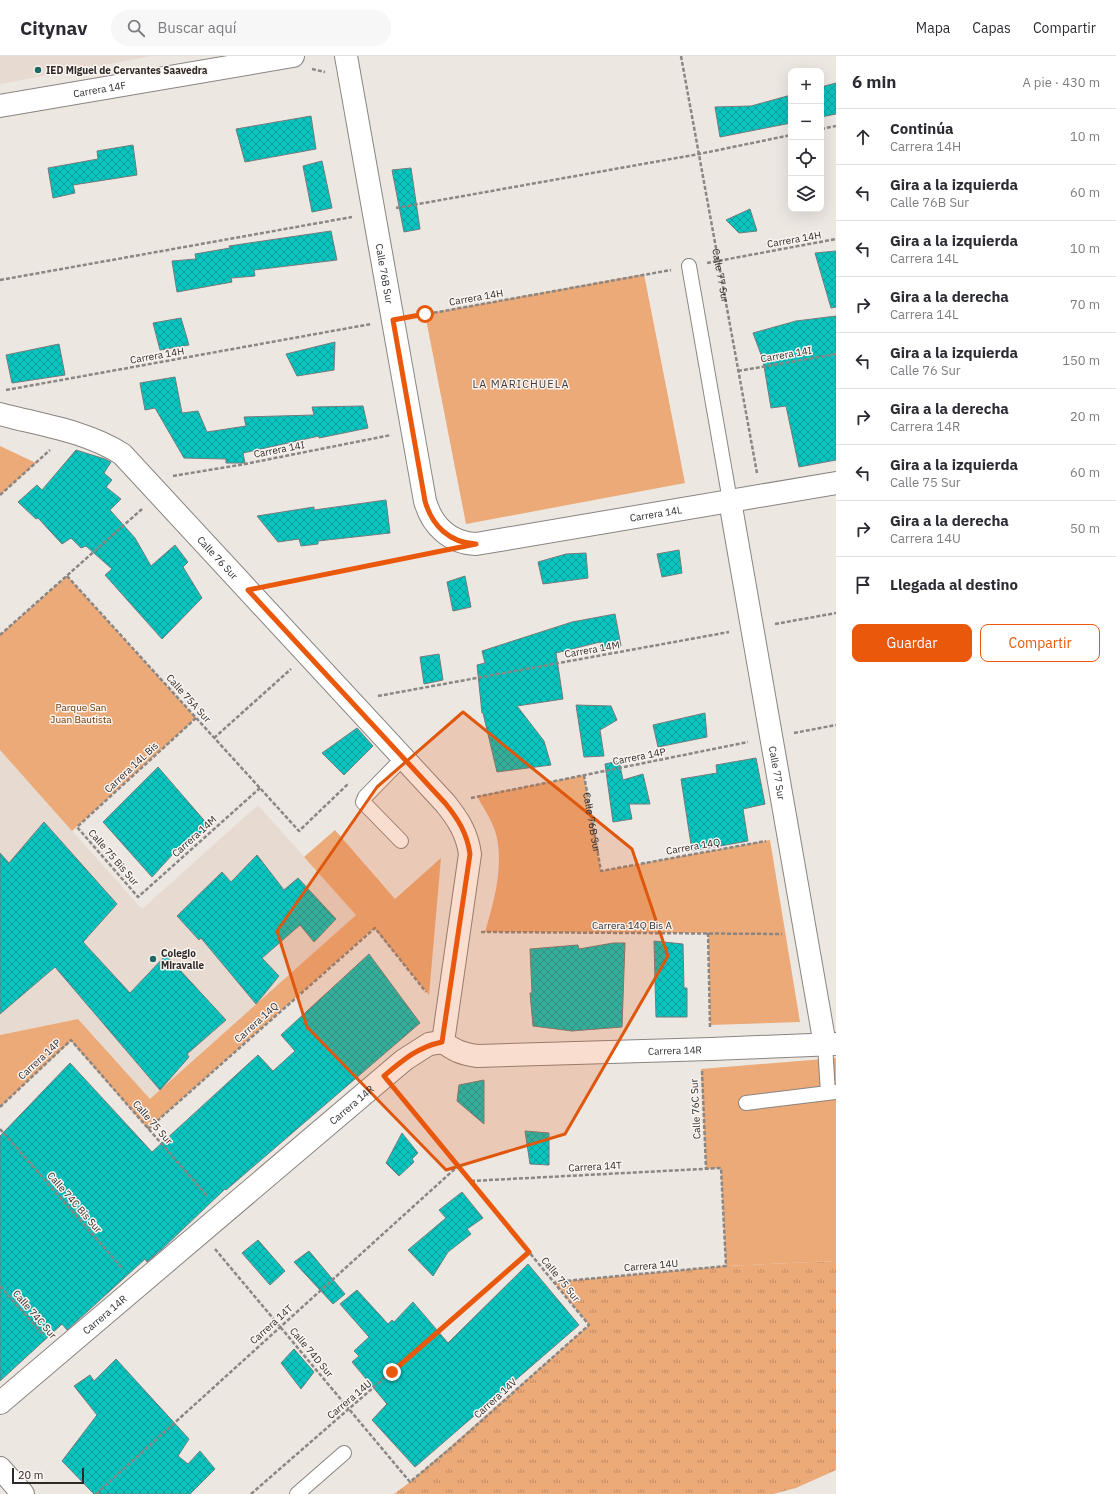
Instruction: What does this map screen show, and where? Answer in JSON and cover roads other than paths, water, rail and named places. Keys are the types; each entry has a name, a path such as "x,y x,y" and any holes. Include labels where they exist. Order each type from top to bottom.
{"street":[{"name":"Carrera 14F","path":"0,106 293,56"},
{"name":"Calle 76B Sur","path":"346,56 427,510 441,542"},
{"name":"Calle 76 Sur","path":"0,414 70,432 109,446 122,454 445,803 458,820 468,842 470,854 442,1042"},
{"name":"Carrera 14L","path":"441,542 476,544 836,483"},
{"name":"Calle 77 Sur","path":"730,501 805,934 831,1044"},
{"name":"Carrera 14R","path":"0,1403 384,1076 404,1060 429,1044 442,1042 464,1054 478,1056 831,1044"},
{"path":"0,1468 23,1494"}],"lane":[{"path":"689,266 730,501"},
{"path":"400,841 364,802 365,797 403,758"},
{"path":"746,1103 832,1093 831,1044"},
{"path":"297,1494 344,1453"}],"place":[{"name":"IED Miguel de Cervantes Saavedra","path":"38,70"},
{"name":"Colegio Miravalle","path":"153,959"}],"district":[{"name":"LA MARICHUELA","path":"521,384"}],"park label":[{"name":"Parque San Juan Bautista","path":"81,712"}]}
